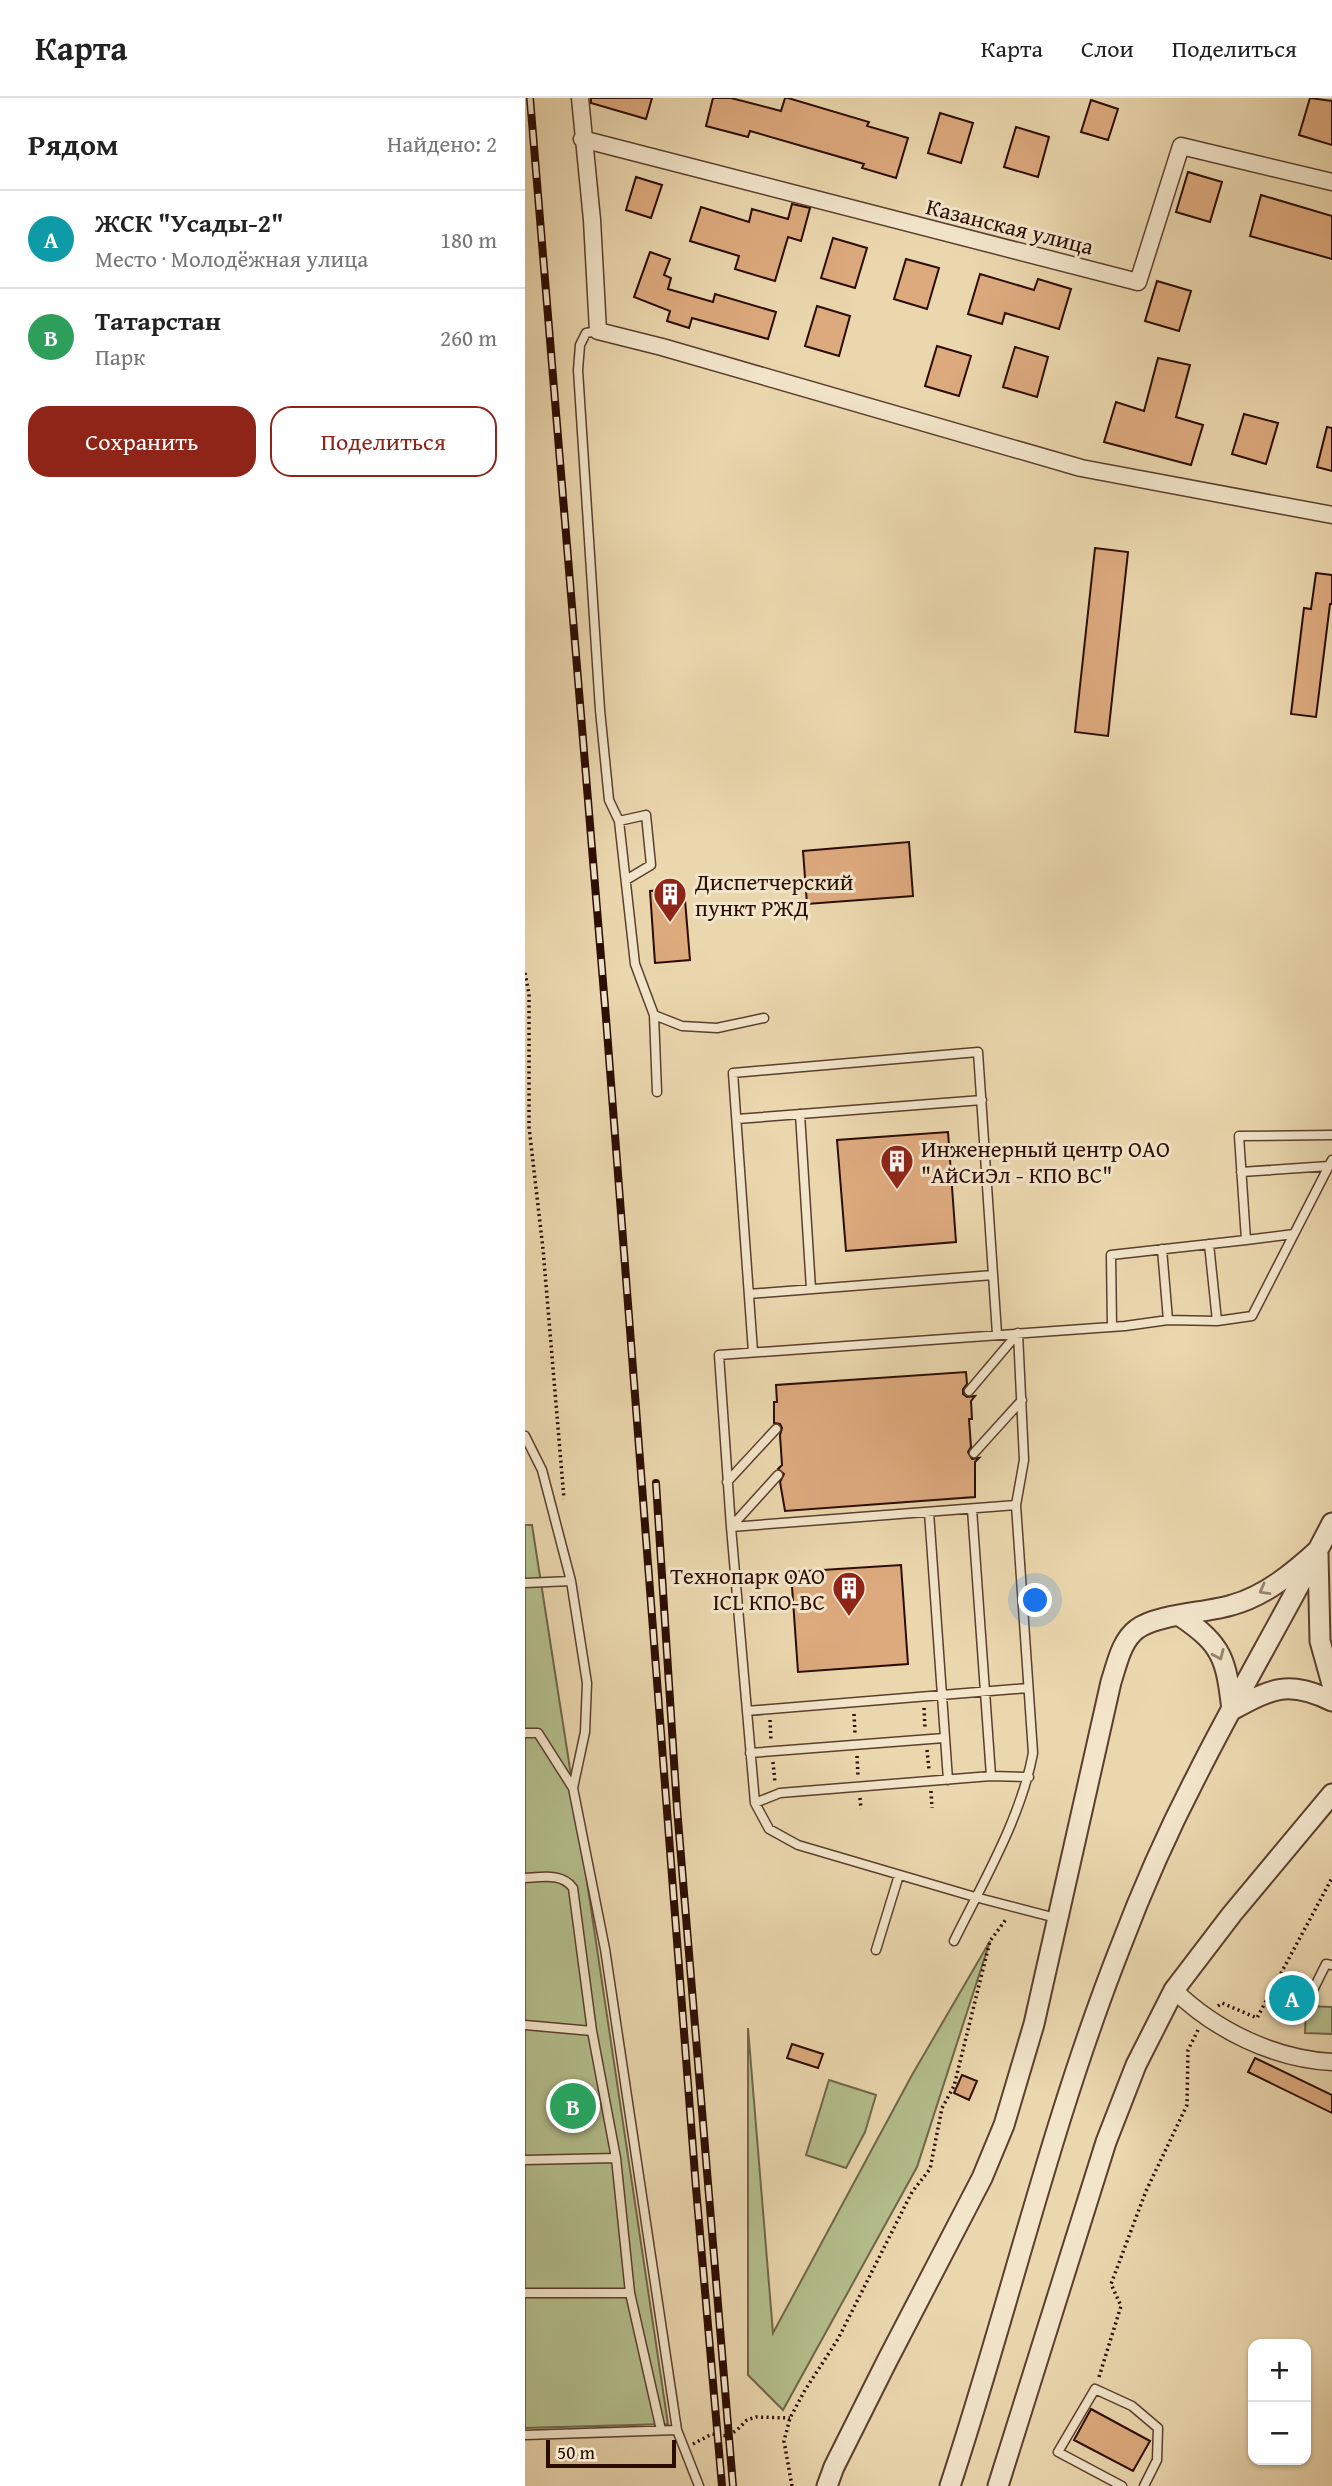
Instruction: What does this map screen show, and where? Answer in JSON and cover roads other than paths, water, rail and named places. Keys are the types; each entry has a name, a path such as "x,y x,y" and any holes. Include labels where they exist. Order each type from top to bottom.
{"street":[{"path":"580,98 592,220 598,331 1081,468 1332,515"},
{"name":"Казанская улица","path":"582,139 1138,282 1181,146 1332,182"},
{"path":"950,2486 977,2405 1090,2025 1159,1854 1195,1778 1332,1523"},
{"path":"827,2486 834,2467 982,2178 1016,2087 1034,2024 1111,1682 1125,1643 1136,1630 1153,1620 1234,1605 1292,1573 1318,1550"},
{"path":"1318,1550 1320,1641 1332,1684"},
{"path":"1180,1616 1206,1634 1218,1649 1229,1680 1233,1710"},
{"path":"1233,1710 1265,1693 1288,1687 1315,1693 1332,1701"},
{"path":"998,2486 1106,2142 1136,2065 1174,1990 1232,1914 1332,1794"},
{"path":"1174,1990 1204,2016 1243,2038 1265,2047 1325,2062"}],"lane":[{"path":"598,331 586,333 580,345 578,370 600,710 609,800 619,821 635,964 654,1015 657,1092"},
{"path":"619,821 646,815 650,865 626,880"},
{"path":"654,1015 683,1027 717,1028 764,1018"},
{"path":"753,1352 733,1073 978,1052 997,1334"},
{"path":"737,1119 982,1100"},
{"path":"800,1114 811,1289"},
{"path":"1246,1240 1239,1136 1332,1135"},
{"path":"1241,1172 1330,1163"},
{"path":"1056,1918 798,1845 769,1829 755,1803 727,1482 719,1354 1168,1320 1217,1321 1252,1316 1330,1163"},
{"path":"1112,1326 1111,1255 1294,1234"},
{"path":"1209,1244 1217,1321"},
{"path":"1162,1249 1168,1320"},
{"path":"749,1294 993,1275"},
{"path":"969,1391 1018,1333"},
{"path":"954,1941 1020,1802 1033,1753 1016,1505 1024,1460 1018,1333"},
{"path":"974,1453 1022,1400"},
{"path":"727,1482 776,1429"},
{"path":"525,1436 542,1470 571,1581 586,1683 585,1732 573,1788"},
{"path":"731,1527 779,1475"},
{"path":"731,1527 1016,1505"},
{"path":"972,1509 991,1776"},
{"path":"929,1511 947,1780"},
{"path":"525,1583 571,1581"},
{"path":"747,1711 1028,1688"},
{"path":"525,1733 538,1733 573,1788 605,1949 677,2430 699,2486"},
{"path":"750,1753 944,1738"},
{"path":"755,1803 780,1793 991,1776 1028,1777"},
{"path":"876,1950 899,1875"},
{"path":"525,1878 556,1877 568,1881 573,1888 592,2031 616,2158 631,2293 661,2430"},
{"path":"1311,1994 1325,1965 1332,1965"},
{"path":"525,2025 592,2031"},
{"path":"525,2160 616,2158"},
{"path":"525,2293 631,2293"},
{"path":"1122,2486 1058,2452 1095,2389 1132,2406 1158,2428 1157,2460 1144,2486"},
{"path":"525,2435 677,2430"}],"railway":[{"path":"530,98 722,2486"},
{"path":"656,1483 677,1808 733,2486"}],"place":[{"name":"Диспетчерский пункт РЖД","path":"670,924"},
{"name":"Инженерный центр ОАО \"АйСиЭл - КПО ВС\"","path":"897,1191"},
{"name":"Технопарк OAO ICL КПО-ВС","path":"849,1618"},
{"name":"ЖСК \"Усады-2\"","path":"1292,1998"},
{"name":"Татарстан","path":"573,2106"}]}
